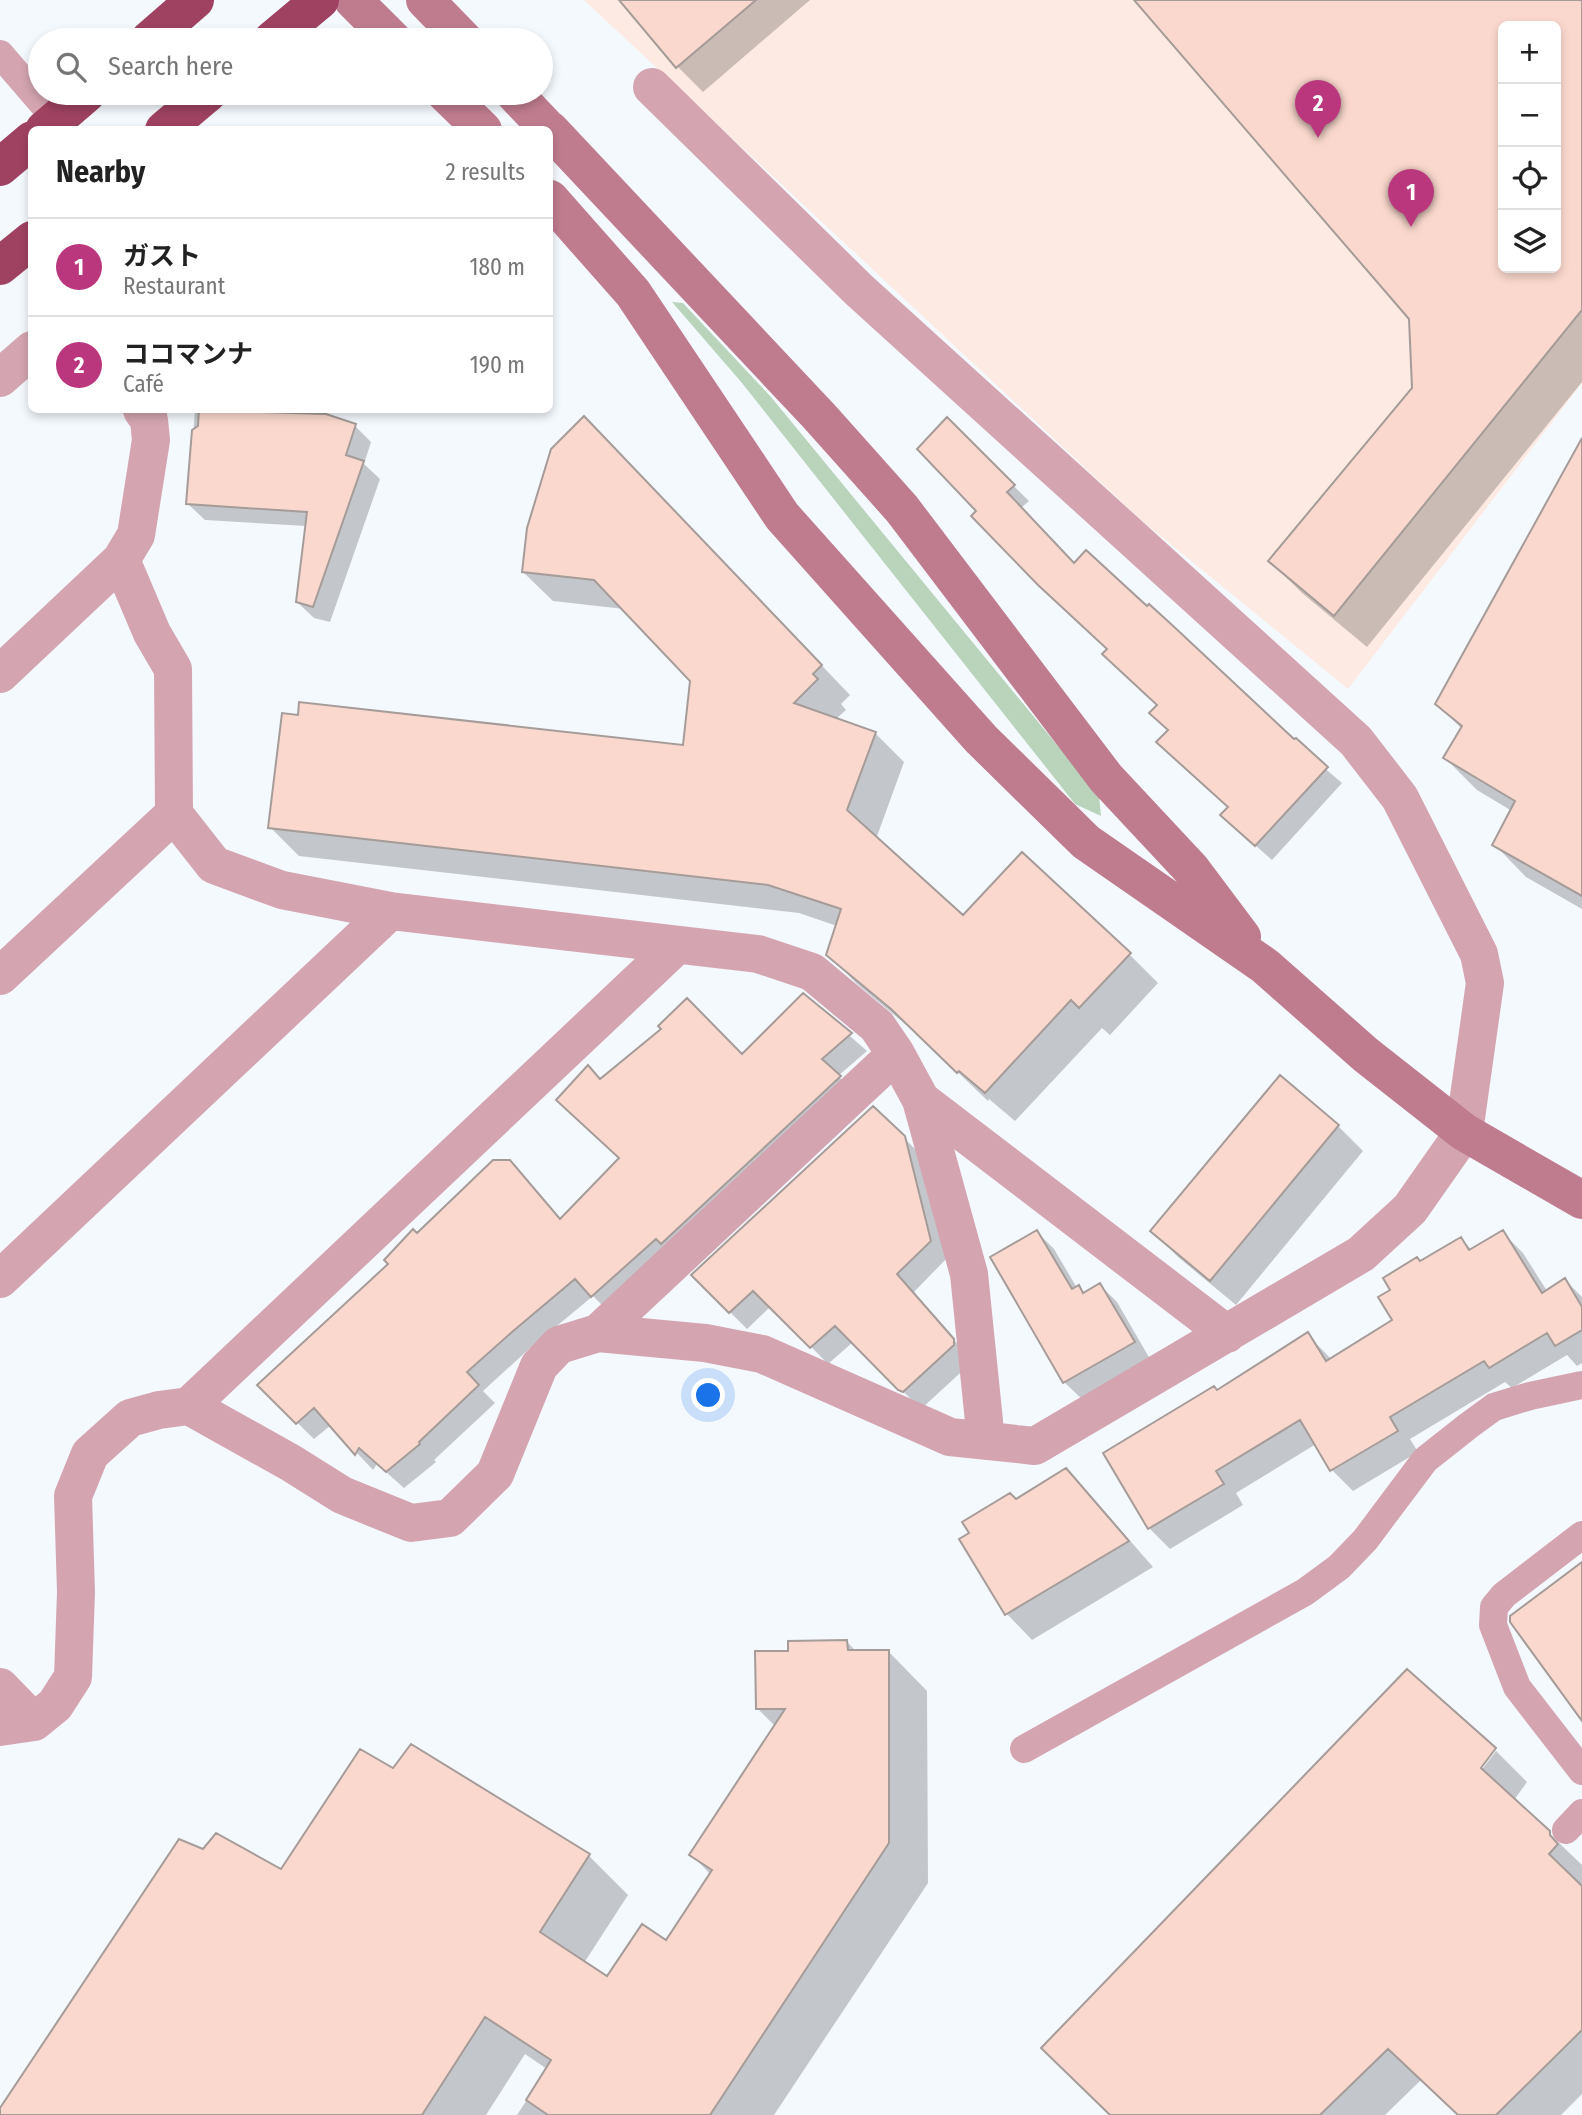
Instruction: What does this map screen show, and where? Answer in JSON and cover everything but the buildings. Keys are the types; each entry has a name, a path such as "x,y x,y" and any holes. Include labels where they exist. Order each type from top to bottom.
{"highway":[{"path":"163,28 195,0"},
{"path":"286,28 320,0"},
{"path":"49,126 73,105"},
{"path":"169,126 194,105"},
{"path":"0,167 28,143"},
{"path":"0,266 28,243"}],"street":[{"path":"354,0 381,28"},
{"path":"425,0 452,28"},
{"path":"189,1406 292,1463 342,1495 411,1523 450,1518 495,1474 539,1366 559,1345 598,1333 705,1343 762,1354 950,1437 1035,1446 1361,1254 1410,1209 1464,1132 1485,982 1479,954 1400,798 1371,760 1356,741 859,290 652,87"},
{"path":"457,105 479,126"},
{"path":"525,105 545,126"},
{"path":"553,134 819,416 902,509 1107,778 1191,869 1265,966"},
{"path":"553,202 633,293 782,516 981,738 1086,842 1265,966 1366,1055 1464,1132 1582,1200"},
{"path":"0,378 28,354"},
{"path":"0,674 121,560 136,535 151,440 149,420 144,413"},
{"path":"121,560 152,633 173,669 174,814 214,865 282,890 390,911 758,954 812,972 877,1026 921,1100 969,1274 986,1441"},
{"path":"0,976 174,814"},
{"path":"0,1279 390,911"},
{"path":"0,1687 17,1725 55,1705 73,1677 76,1592 73,1496 90,1454 130,1418 189,1406 677,945"},
{"path":"598,1333 896,1054"},
{"path":"921,1100 1227,1334"}],"lane":[{"path":"0,54 28,102"},
{"path":"30,105 42,126"},
{"path":"1024,1749 1305,1592 1339,1567 1366,1540 1425,1460 1494,1407 1582,1385"},
{"path":"1582,1535 1504,1595 1494,1607 1493,1625 1517,1687 1582,1771"}],"shaded area":[{"path":"584,0 1582,0 1582,383 1348,689 1141,520"}],"green space":[{"path":"672,302 683,303 771,397 1099,796 1101,816 1075,804 742,383"}],"place":[{"name":"ココマンナ","path":"1318,138"},
{"name":"ガスト","path":"1411,227"}]}
